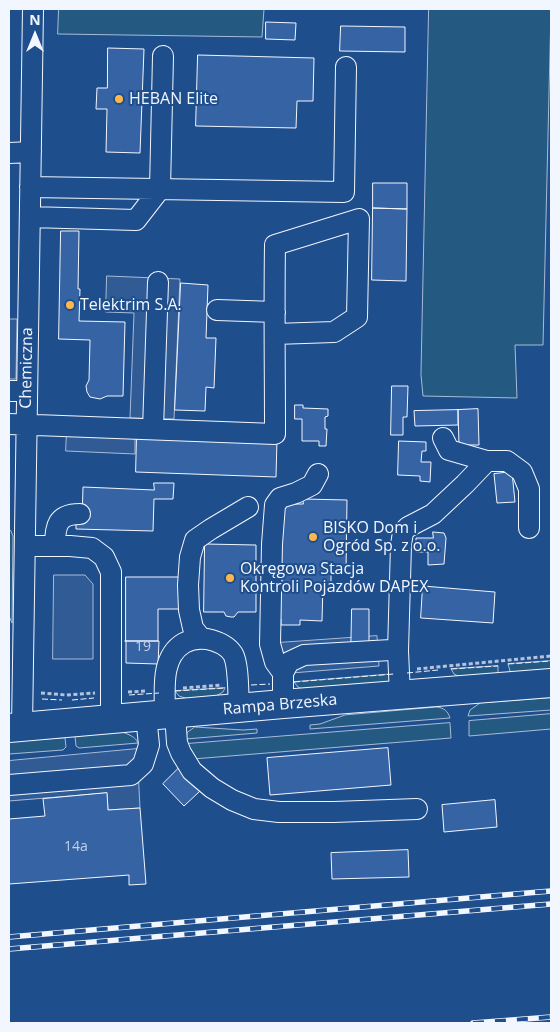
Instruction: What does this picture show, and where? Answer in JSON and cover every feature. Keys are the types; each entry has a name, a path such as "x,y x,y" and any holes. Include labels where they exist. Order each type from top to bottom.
{"highway":[{"name":"Rampa Brzeska","path":"16,728 111,719 163,708 238,696 283,704 400,683 551,683"}],"street":[{"name":"Chemiczna","path":"16,728 25,546 17,519 18,391 30,217 33,9"},
{"path":"30,217 136,220 160,189 162,56"},
{"path":"30,187 344,192 346,67"},
{"path":"9,153 31,152"},
{"path":"18,425 275,434 275,334 275,312 275,246 359,219 357,317 334,332 275,334"},
{"path":"153,429 158,282"},
{"path":"217,310 275,312"},
{"path":"443,438 449,450 487,461 507,461 522,472 529,489 529,528"},
{"path":"400,683 398,651 403,532 408,527 432,514 487,461"},
{"path":"283,673 275,662 270,644 272,544 275,505 280,498 312,485 318,474"},
{"path":"201,638 194,628 189,610 190,557 195,540 248,507"},
{"path":"55,546 55,533 58,523 64,516 80,514"},
{"path":"25,546 92,548 104,557 111,572 111,719"},
{"path":"9,785 130,775 143,764 163,708 167,669 170,660 175,650 191,640 201,638 214,640 223,644 233,654 236,663 238,696"},
{"path":"283,704 283,673 289,662 304,655 398,651"},
{"path":"163,708 181,753 192,771 212,788 254,810 334,812 417,809"}],"path":[{"path":"400,683 551,656"},
{"path":"41,693 111,692 163,708 238,696"}],"shaded area":[{"path":"59,9 264,9 262,37 58,34"},
{"path":"429,9 551,9 543,345 515,345 517,398 423,396 421,375"},
{"path":"107,276 180,279 174,419 130,418 134,313 106,312"},
{"path":"9,319 17,319 16,379 9,379"},
{"path":"67,430 135,432 135,454 66,451"},
{"path":"9,529 13,536 12,623 9,616"},
{"path":"54,575 85,575 93,584 93,659 53,659"},
{"path":"377,636 379,666 279,674 277,643"},
{"path":"551,661 551,670 513,673 510,671 508,664"},
{"path":"498,666 496,674 460,677 454,674 451,669"},
{"path":"394,674 387,683 302,689 294,682"},
{"path":"225,688 223,692 214,697 188,699 179,696 175,691"},
{"path":"551,698 551,710 468,716 470,710 480,703"},
{"path":"437,707 445,710 450,718 310,729 310,725 320,724 345,715"},
{"path":"551,714 551,729 469,736 469,721"},
{"path":"450,723 451,738 193,759 186,744"},
{"path":"195,727 257,729 257,733 186,739 187,733"},
{"path":"122,732 134,737 138,743 79,748 76,746 75,736"},
{"path":"65,738 66,747 63,750 9,754 9,742"},
{"path":"137,749 140,808 108,810 107,793 9,801 9,761"}],"building":[{"path":"266,22 296,23 295,40 266,39"},
{"path":"341,26 405,27 405,52 340,51"},
{"name":"HEBAN Elite","path":"108,48 144,49 140,153 106,152 107,109 96,109 97,88 107,88"},
{"path":"198,55 314,58 313,101 297,101 296,128 196,126"},
{"path":"373,183 407,183 407,209 373,208"},
{"path":"373,208 407,209 406,281 372,280"},
{"name":"Telektrim S.A.","path":"61,231 79,231 79,321 125,322 123,396 107,396 100,399 90,397 86,386 89,380 90,340 59,339"},
{"path":"181,283 208,285 206,338 216,338 214,388 206,387 205,411 175,410"},
{"path":"392,386 408,386 407,417 403,417 403,435 391,435"},
{"path":"295,405 303,405 303,408 328,409 328,416 325,417 325,429 327,429 326,446 319,446 319,441 302,441 302,419 295,419"},
{"path":"478,409 479,445 459,445 458,410"},
{"path":"458,410 458,425 415,426 414,411"},
{"path":"137,434 277,439 276,477 136,472"},
{"path":"399,441 426,442 426,451 422,451 421,462 431,462 430,482 420,481 420,476 398,475"},
{"path":"512,472 515,502 497,503 494,474"},
{"path":"154,483 174,483 173,499 154,499 153,531 76,529 76,521 82,521 83,487 154,490"},
{"name":"BISKO Dom i Ogród Sp. z o.o.","path":"303,499 347,500 346,572 331,572 331,586 323,585 322,621 300,620 300,625 281,625 281,619 276,619 277,583 282,583 282,570 279,570 280,504 303,504"},
{"path":"433,532 444,533 446,538 444,564 428,565 428,552 416,552 416,538 433,538"},
{"name":"Okręgowa Stacja Kontroli Pojazdów DAPEX","path":"205,544 256,545 256,612 238,612 234,617 231,617 226,616 224,612 204,612"},
{"path":"126,577 180,577 179,609 158,609 158,641 126,641"},
{"path":"423,586 495,592 493,623 421,618"},
{"path":"352,609 369,609 369,657 351,657"},
{"path":"126,641 159,641 158,664 126,663"},
{"path":"388,748 391,785 270,795 267,758"},
{"path":"178,769 200,791 184,806 163,784"},
{"path":"107,793 108,810 140,808 146,884 129,885 129,875 9,884 9,819 45,816 43,799"},
{"path":"495,800 497,827 444,832 442,805"},
{"path":"408,850 409,877 332,879 331,853"}],"railway":[{"path":"9,937 551,891"},
{"path":"9,949 551,904"},
{"path":"473,1023 551,1017"}],"fence":[{"path":"508,664 551,661"},
{"path":"451,669 498,666"},
{"path":"407,673 438,670"},
{"path":"294,682 394,674"},
{"path":"251,685 270,684"},
{"path":"175,691 225,688"},
{"path":"129,695 159,693"},
{"path":"72,700 94,698"},
{"path":"42,699 62,700"}],"place":[{"name":"HEBAN Elite","path":"119,99"},
{"name":"Telektrim S.A.","path":"70,305"},
{"name":"BISKO Dom i Ogród Sp. z o.o.","path":"313,537"},
{"name":"Okręgowa Stacja Kontroli Pojazdów DAPEX","path":"230,578"}]}
